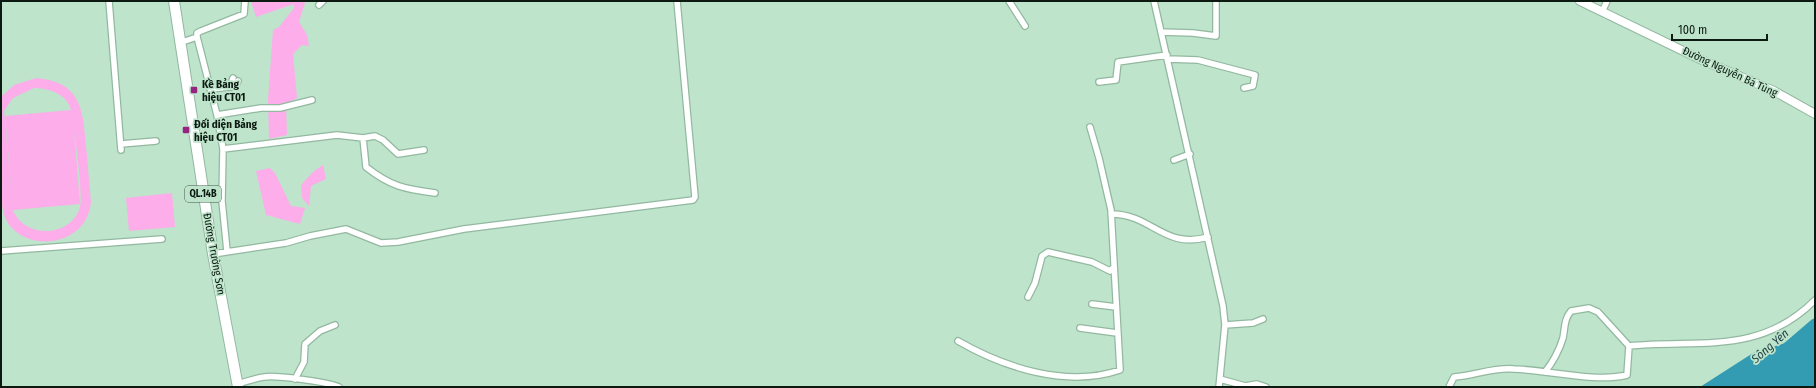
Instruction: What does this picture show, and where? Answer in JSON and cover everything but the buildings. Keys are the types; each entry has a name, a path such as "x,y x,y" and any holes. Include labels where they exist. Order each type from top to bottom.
{"highway":[{"name":"Đường Trường Sơn","path":"174,1 179,43 213,254 237,386"}],"main road":[{"name":"Đường Nguyễn Bá Tùng","path":"1580,1 1702,60 1774,91 1815,113"}],"street":[{"path":"109,1 121,147 156,142"},
{"path":"179,43 196,37 201,31 244,14 245,1"},
{"path":"213,254 286,243 310,236 346,229 381,242 398,242 464,229 694,200 695,197 677,1"},
{"path":"1009,1 1025,26"},
{"path":"1154,1 1190,154 1223,306 1225,325 1219,387"},
{"path":"1161,32 1193,32 1216,36 1216,1"},
{"path":"1602,12 1607,1"},
{"path":"196,37 217,114 223,149 222,201 227,251"},
{"path":"1099,82 1116,80 1118,62 1167,57 1198,60 1255,75 1253,86 1244,88"},
{"path":"210,89 235,87 235,79"},
{"path":"217,114 261,108 287,107 312,100"},
{"path":"958,341 996,361 1035,374 1085,380 1108,376 1120,370 1111,214 1099,158 1090,127"},
{"path":"223,149 337,135 363,138 375,136 380,137 398,154 424,150"},
{"path":"363,138 366,167 378,177 392,185 413,190 435,192"},
{"path":"1174,160 1190,154"},
{"path":"1111,214 1135,217 1177,240 1196,241 1208,237"},
{"path":"1,251 162,239"},
{"path":"1028,297 1035,283 1042,256 1048,252 1092,262 1110,270 1114,266"},
{"path":"1629,346 1658,343 1702,344 1755,338 1774,330 1805,311 1815,300"},
{"path":"1092,304 1116,307"},
{"path":"1449,387 1454,377 1496,369 1514,368 1545,372 1618,378 1627,376 1629,346 1598,312 1589,308 1571,311 1566,316 1563,338 1558,351 1553,362 1545,372"},
{"path":"1225,325 1253,322 1263,319"},
{"path":"295,379 304,362 305,344 320,331 335,325"},
{"path":"1080,328 1118,333"},
{"path":"237,386 265,376 278,376 326,382 339,387"},
{"path":"1220,379 1245,386 1257,384 1266,387"}],"shaded area":[{"path":"251,1 304,1 305,3 299,22 307,35 309,46 302,45 293,54 297,98 286,104 287,135 269,139 268,100 273,30 279,27 294,8 294,4 256,17"},
{"path":"36,78 51,81 62,85 71,92 81,109 85,133 91,202 87,218 78,229 66,237 52,241 37,241 23,236 12,228 4,215 1,192 1,97 14,85","holes":["34,88 46,89 57,93 66,100 71,110 5,116 13,209 4,111 13,98","74,130 81,192 80,207 75,217 67,225 58,229 47,231 37,230 27,226 19,219 13,210 80,204"]},
{"path":"323,165 326,179 311,186 309,206 302,198 301,185 313,172"},
{"path":"270,168 275,173 291,206 305,208 300,224 266,215 256,171"},
{"path":"172,193 175,227 129,231 126,198"}],"water":[{"path":"1815,323 1815,387 1700,387 1753,353 1798,339"}],"waterway":[{"name":"Sông Yên","path":"1787,348 1815,324"}],"place":[{"name":"Kề Bảng hiệu CT01","path":"194,90"},
{"name":"Đối diện Bảng hiệu CT01","path":"186,130"}]}
